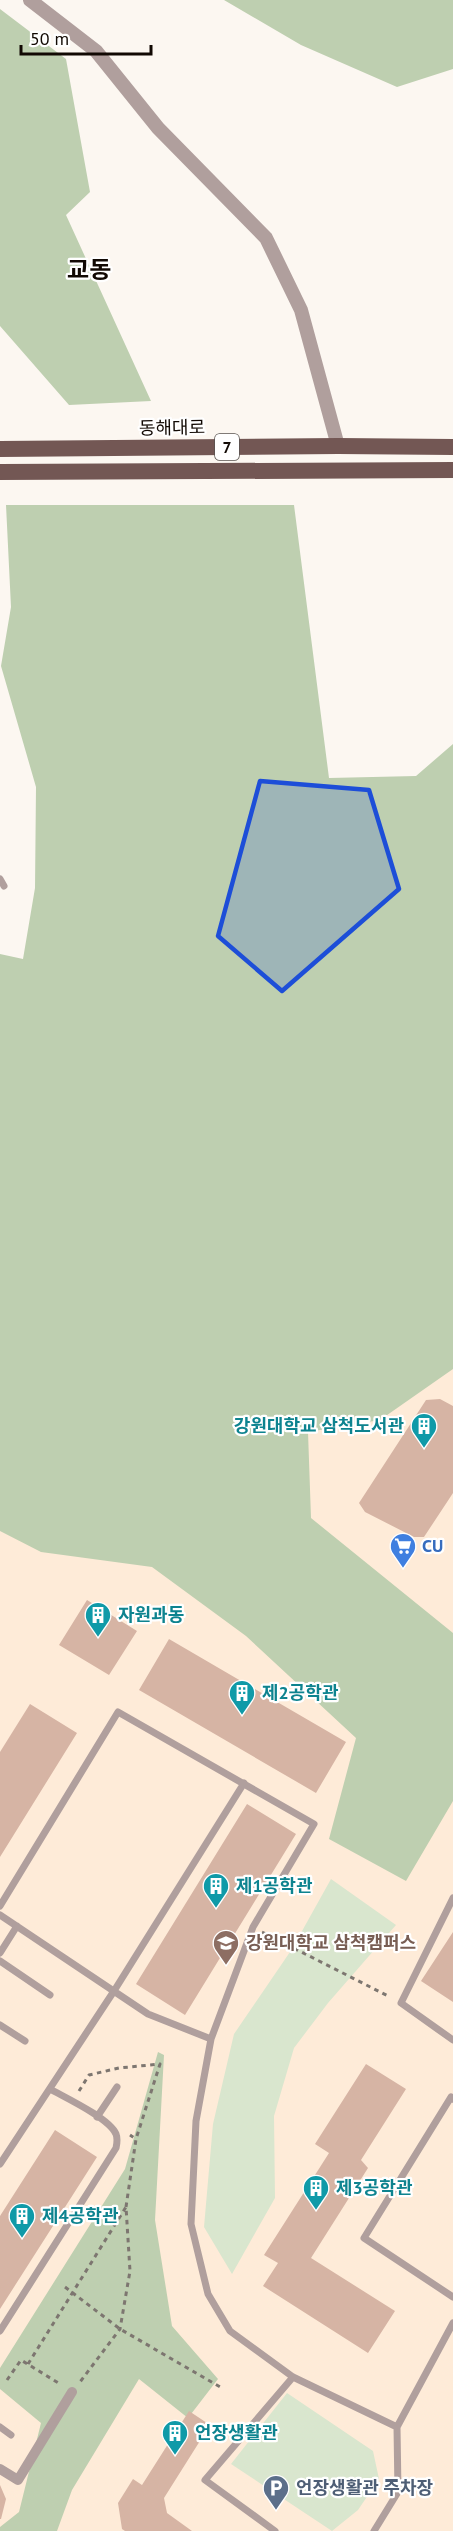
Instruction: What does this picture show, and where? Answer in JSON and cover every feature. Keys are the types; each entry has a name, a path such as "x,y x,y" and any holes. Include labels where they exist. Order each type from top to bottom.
{"main road":[{"name":"동해대로","path":"0,449 453,447"},
{"name":"7","path":"0,472 453,470"}],"street":[{"path":"30,0 96,51 158,128 266,238 301,310 338,446"},
{"path":"0,2469 18,2480 72,2392"}],"lane":[{"path":"0,1906 118,1712 314,1824 253,1927 211,2039 196,2121 191,2224 208,2294 230,2331 293,2377 397,2427"},
{"path":"0,2164 114,1991 244,1783"},
{"path":"453,1898 401,2003 453,2040"},
{"path":"0,1915 148,2014 211,2039"},
{"path":"0,1953 16,1926"},
{"path":"0,1961 50,1995"},
{"path":"0,2025 25,2041"},
{"path":"97,2117 117,2087"},
{"path":"0,2331 116,2148 115,2132 97,2117 50,2089"},
{"path":"453,2099 451,2097 364,2238 453,2297"},
{"path":"374,2531 398,2492 397,2427 453,2323"},
{"path":"275,2531 206,2480 293,2377"},
{"path":"0,2427 11,2435"}],"path":[{"path":"253,1927 401,2003"},
{"path":"7,2380 21,2360 72,2392 120,2329 130,2271 126,2207 136,2139 127,2133"},
{"path":"28,2364 126,2207"},
{"path":"65,2287 120,2329 222,2388"}],"highlighted area":[{"path":"260,781 369,790 399,889 282,991 218,936"}],"shaded area":[{"name":"강원대학교 삼척캠퍼스","path":"453,1145 453,2531 0,2531 0,1401"}],"green space":[{"path":"224,0 453,0 453,69 397,87 301,45"},
{"path":"0,9 66,59 90,192 66,215 151,401 69,405 0,326"},
{"path":"6,505 294,505 329,778 416,776 453,744 453,1369 380,1420 308,1432 311,1518 453,1633 453,1801 406,1881 329,1839 356,1738 246,1636 152,1567 41,1552 0,1531 0,954 23,959 35,888 36,787 1,666 11,607"},
{"path":"331,1879 396,1925 328,2003 294,2048 274,2116 275,2198 232,2274 204,2227 213,2124 234,2034 292,1949"},
{"path":"158,2052 164,2055 155,2220 172,2326 218,2379 188,2418 139,2379 72,2490 57,2531 0,2531 0,2527 19,2512 41,2423 0,2389 0,2368 125,2169"},
{"path":"287,2393 373,2451 379,2479 358,2510 332,2531 231,2464"}],"building":[{"name":"강원대학교 삼척도서관","path":"440,1399 453,1406 453,1493 424,1537 414,1537 365,1512 359,1503 426,1400"},
{"name":"자원과동","path":"87,1600 137,1631 109,1675 59,1645"},
{"name":"제2공학관","path":"169,1639 346,1742 316,1793 139,1690"},
{"path":"30,1704 77,1733 0,1857 0,1752"},
{"name":"제1공학관","path":"247,1804 296,1834 185,2015 136,1984"},
{"path":"453,1932 453,2002 421,1981"},
{"name":"제3공학관","path":"366,2064 406,2089 361,2160 368,2168 311,2258 395,2311 368,2353 263,2286 278,2263 264,2255 329,2153 315,2144"},
{"name":"제4공학관","path":"55,2130 97,2157 0,2309 0,2216"},
{"name":"언장생활관","path":"189,2411 210,2425 164,2498 167,2513 192,2531 125,2531 122,2529 118,2503 133,2479 142,2485"},
{"path":"0,2485 6,2499 1,2519 0,2519"}],"place":[{"name":"강원대학교 삼척도서관","path":"424,1449"},
{"name":"CU","path":"403,1569"},
{"name":"자원과동","path":"98,1638"},
{"name":"제2공학관","path":"242,1716"},
{"name":"제1공학관","path":"216,1909"},
{"name":"강원대학교 삼척캠퍼스","path":"226,1966"},
{"name":"제3공학관","path":"316,2211"},
{"name":"제4공학관","path":"22,2239"},
{"name":"언장생활관","path":"175,2456"},
{"name":"언장생활관 주차장","path":"276,2511"}],"district":[{"name":"교동","path":"89,270"}]}
